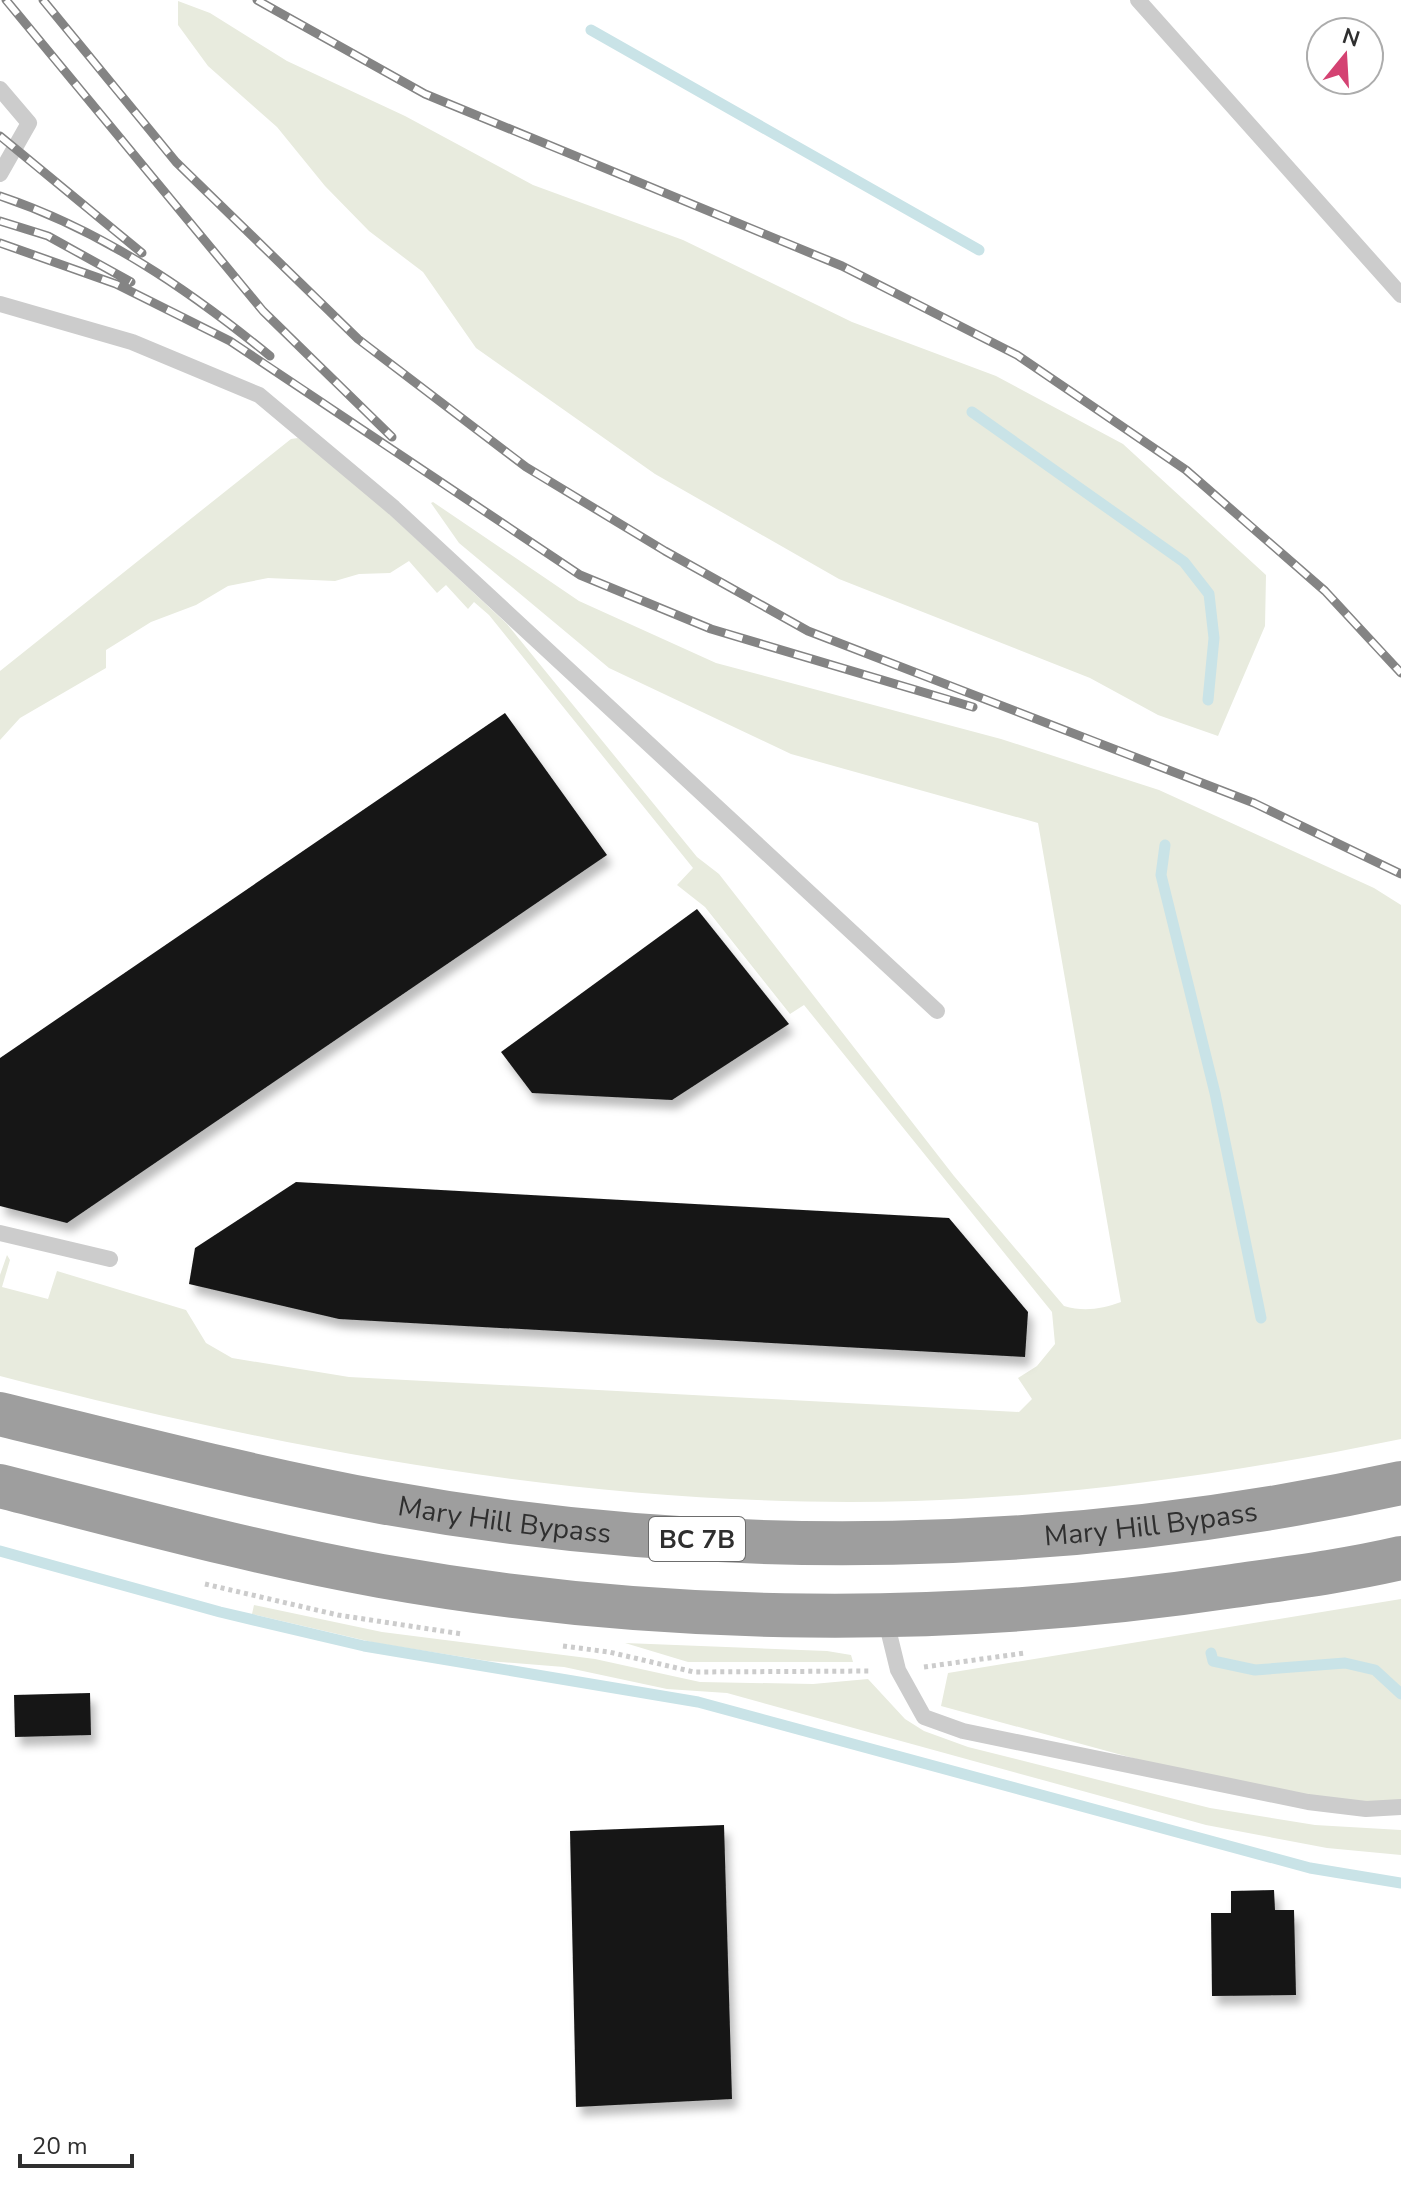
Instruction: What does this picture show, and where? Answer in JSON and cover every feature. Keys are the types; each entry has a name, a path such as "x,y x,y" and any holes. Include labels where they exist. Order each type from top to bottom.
{"highway":[{"name":"Mary Hill Bypass","path":"0,1414 243,1473 384,1502 529,1523 744,1543 986,1539 1159,1524 1401,1483"},
{"path":"0,1486 236,1546 382,1576 559,1600 739,1614 996,1613 1174,1595 1356,1568 1401,1558"}],"lane":[{"path":"1138,0 1401,295"},
{"path":"0,89 29,123 0,173"},
{"path":"0,304 132,342 259,395 394,508 937,1011"},
{"path":"0,1233 110,1259"},
{"path":"885,1615 898,1670 924,1717 963,1731 1308,1802 1366,1809 1401,1807"}],"path":[{"path":"898,1670 966,1663"}],"shaded area":[{"path":"178,1 210,13 287,61 405,116 533,185 683,240 852,322 996,376 1123,444 1266,575 1265,626 1218,736 1158,715 1090,678 839,579 655,474 476,348 423,272 369,231 325,186 277,127 208,66 178,25"},
{"path":"298,438 365,491 507,624 697,857 719,874 954,1176 1064,1306 1093,1309 1121,1302 1038,823 791,754 609,668 459,543 431,503 579,601 716,663 1001,739 1159,790 1374,888 1401,905 1401,1439 1220,1472 1036,1494 914,1501 798,1501 683,1496 568,1486 339,1452 112,1404 0,1376 0,1275 7,1255 10,1260 2,1287 48,1299 57,1271 186,1310 206,1343 232,1358 349,1377 1019,1412 1032,1399 1018,1378 1037,1366 1055,1344 1052,1312 804,1005 790,1014 705,907 677,885 693,868 489,615 474,602 468,609 446,585 437,593 409,561 390,573 359,574 335,581 268,578 228,586 196,605 151,622 106,650 106,668 20,718 0,740 0,671 291,439"},
{"path":"1401,1599 1401,1803 1339,1800 1199,1776 941,1706 948,1673"},
{"path":"254,1605 382,1632 595,1659 700,1682 813,1684 868,1679 905,1719 924,1731 968,1747 1210,1808 1315,1825 1401,1830 1401,1855 1327,1848 1206,1825 727,1693 667,1689 564,1667 488,1661 376,1643 252,1614"},
{"path":"625,1643 827,1651 851,1655 853,1662 688,1662"}],"building":[{"path":"505,713 607,855 67,1223 0,1206 0,1058"},
{"path":"697,909 789,1024 672,1100 532,1093 501,1052"},
{"path":"296,1182 949,1218 1028,1312 1025,1357 339,1319 189,1284 195,1248"},
{"path":"90,1693 91,1735 15,1737 14,1695"},
{"path":"724,1825 732,2099 576,2107 570,1831"},
{"path":"1274,1890 1275,1910 1294,1910 1296,1995 1212,1996 1211,1913 1231,1913 1231,1891"}],"waterway":[{"path":"591,30 979,250"},
{"path":"972,412 1184,562 1209,594 1214,638 1208,700"},
{"path":"1165,845 1161,875 1215,1093 1261,1318"},
{"path":"0,1551 220,1612 364,1646 698,1702 1310,1868 1401,1883"},
{"path":"1211,1653 1213,1661 1255,1670 1345,1663 1375,1670 1401,1694"}],"railway":[{"path":"6,0 263,311 392,437"},
{"path":"43,0 176,162 358,339 526,467 665,551 808,631 1254,803 1401,874"},
{"path":"257,0 425,94 842,266 1017,355 1186,470 1325,591 1401,673"},
{"path":"0,136 142,253"},
{"path":"0,196 73,226 142,264 270,356"},
{"path":"0,221 48,236 131,282"},
{"path":"0,243 116,284 230,341 580,575 711,629 973,707"}]}
